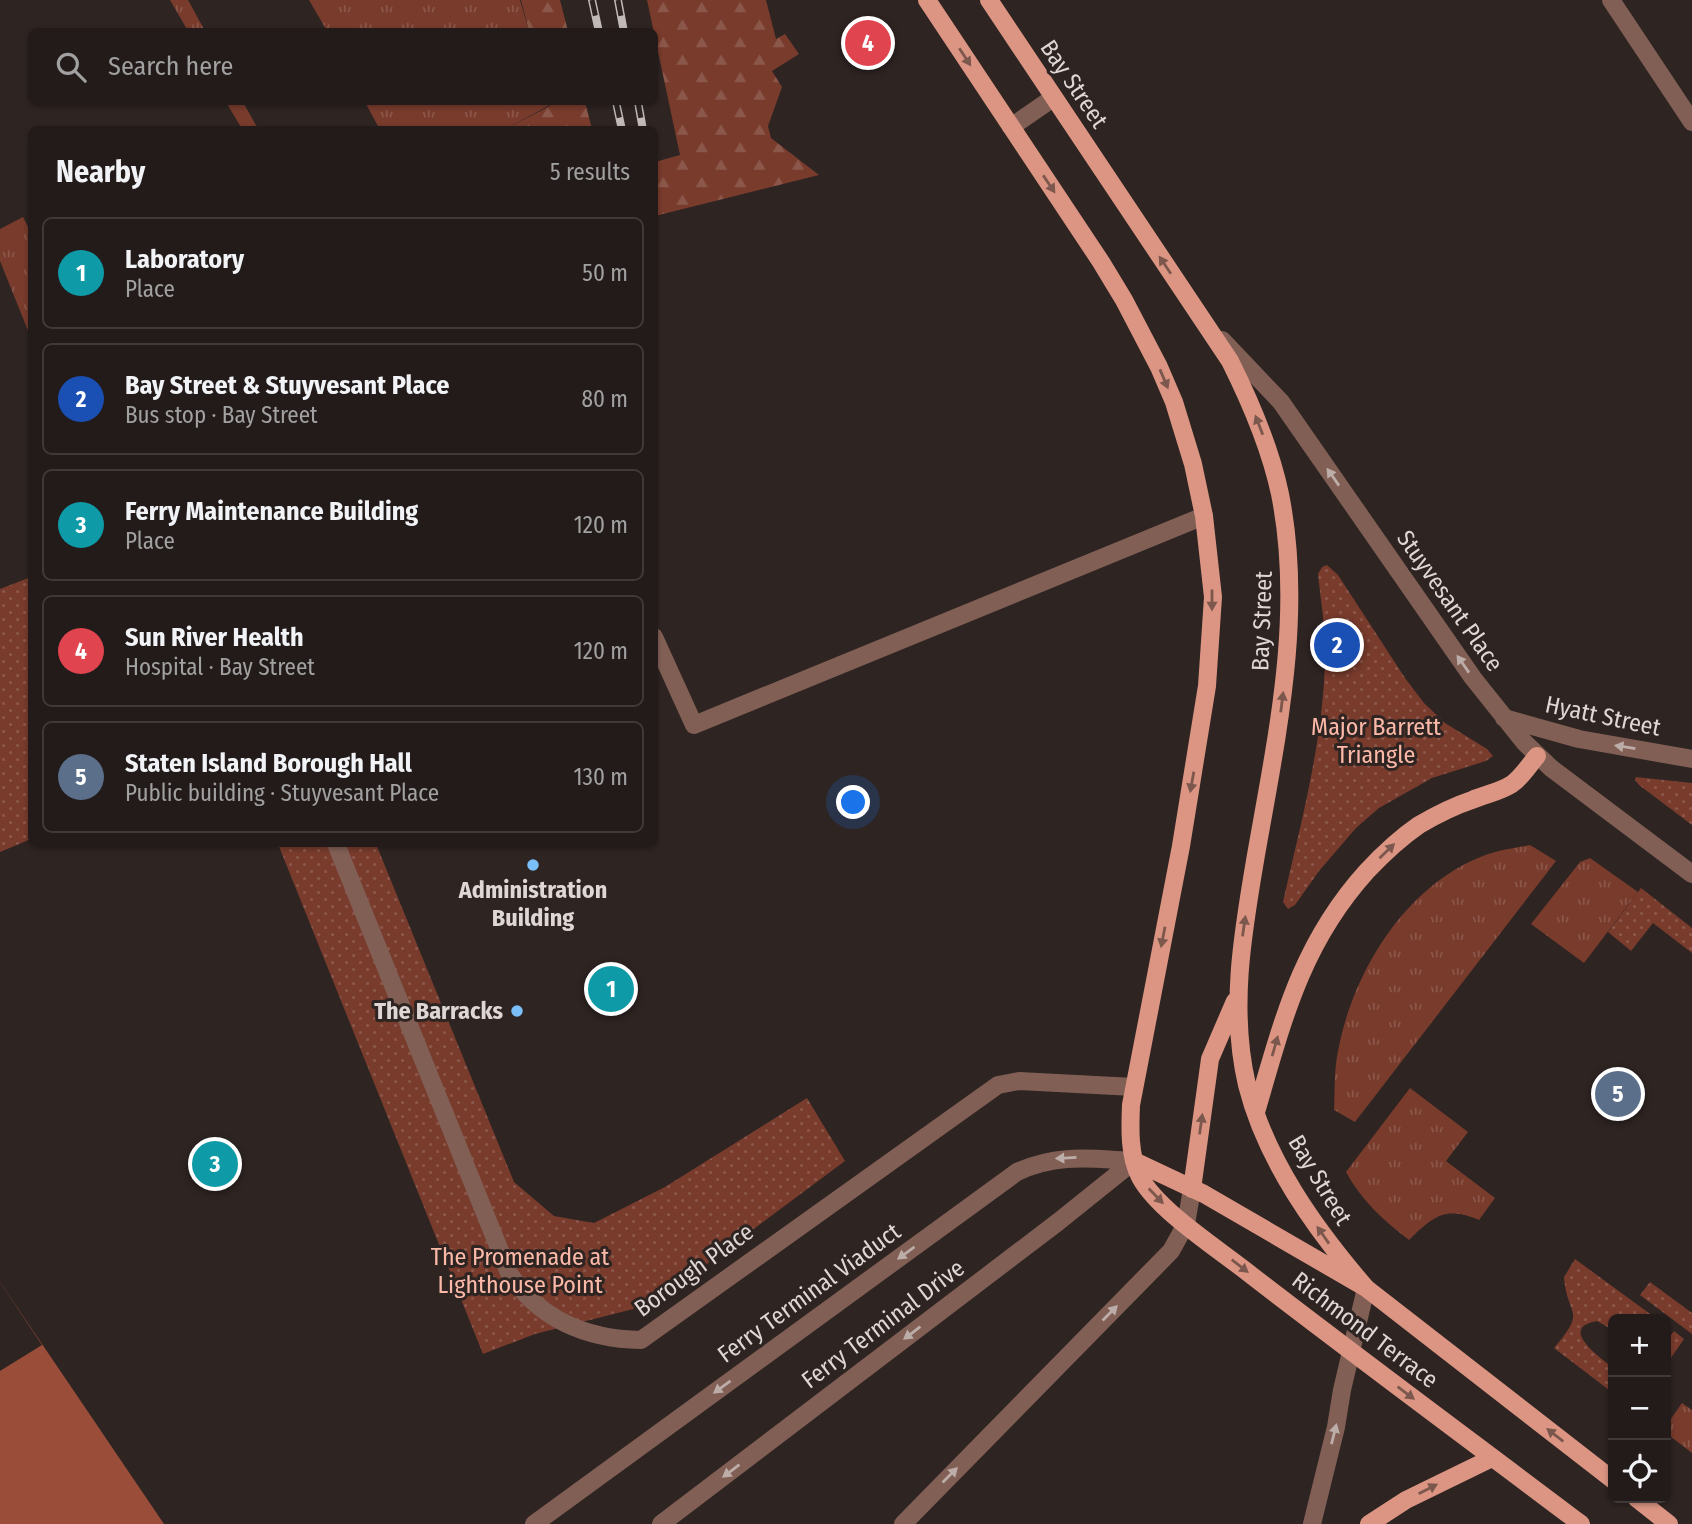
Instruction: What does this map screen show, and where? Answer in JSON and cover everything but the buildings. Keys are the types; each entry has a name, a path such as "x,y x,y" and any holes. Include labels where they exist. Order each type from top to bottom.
{"main road":[{"name":"Bay Street","path":"927,0 1101,262 1159,367 1174,402 1189,451 1204,516 1213,597 1207,686 1181,846 1134,1087 1130,1120 1134,1161"},
{"name":"Bay Street","path":"989,0 1230,361 1263,435 1280,494 1290,577 1289,631 1282,706 1245,921 1237,994 1243,1062 1256,1111 1281,1166 1332,1248 1366,1288"},
{"path":"1256,1111 1284,1015 1301,970 1324,926 1352,889 1377,861 1407,834 1437,816 1508,786 1537,756"},
{"path":"1192,1189 1209,1059 1237,994"},
{"path":"1134,1161 1192,1189 1366,1288"},
{"name":"Richmond Terrace","path":"1134,1161 1147,1187 1186,1224 1351,1352 1581,1524"},
{"name":"Richmond Terrace","path":"1366,1288 1608,1476"},
{"path":"1369,1524 1406,1500 1492,1458"},
{"path":"1642,1503 1669,1524"}],"street":[{"path":"1611,0 1692,122"},
{"path":"1011,127 1053,98"},
{"name":"Stuyvesant Place","path":"1203,321 1281,402 1473,677 1537,756 1692,874"},
{"path":"658,645 694,725 1204,516"},
{"name":"Hyatt Street","path":"1504,718 1579,739 1692,759"},
{"name":"Borough Place","path":"337,847 503,1259 524,1294 546,1313 574,1329 609,1337 641,1340 821,1208 986,1091 1004,1082 1134,1087"},
{"name":"Ferry Terminal Viaduct","path":"534,1524 1017,1172 1043,1161 1079,1158 1134,1161"},
{"name":"Ferry Terminal Drive","path":"661,1524 1134,1161"},
{"path":"903,1524 1171,1251 1186,1224 1192,1189"},
{"path":"1312,1524 1366,1288"}],"green space":[{"path":"170,0 188,0 203,28 186,28"},
{"path":"309,0 520,0 528,28 325,28"},
{"path":"521,0 560,0 567,28 528,28"},
{"path":"647,0 766,0 776,39 785,34 799,54 772,71 782,87 768,126 771,138 819,175 658,215 658,161 680,155 658,52 658,28 653,28"},
{"path":"228,105 245,105 256,126 240,126"},
{"path":"367,105 550,105 511,126 378,126"},
{"path":"586,105 591,126 511,126 550,106"},
{"path":"23,217 28,227 28,331 0,261 0,229"},
{"name":"Major Barrett Triangle","path":"1327,565 1338,575 1424,703 1445,723 1487,749 1493,756 1486,761 1432,778 1379,808 1356,828 1319,871 1295,905 1288,909 1283,902 1310,782 1320,721 1325,649 1318,574 1322,567"},
{"path":"28,578 28,840 0,852 0,589"},
{"path":"1636,777 1692,783 1692,825 1639,785"},
{"path":"1530,845 1556,861 1355,1122 1334,1110 1335,1073 1345,1021 1370,962 1387,935 1407,910 1430,888 1455,870 1489,854"},
{"name":"The Promenade at Lighthouse Point","path":"279,847 377,847 514,1182 554,1216 594,1223 665,1187 807,1098 845,1161 653,1304 535,1334 483,1354"},
{"path":"1590,858 1638,892 1584,963 1531,924 1580,862"},
{"path":"1641,888 1692,928 1692,953 1653,923 1631,951 1608,932"},
{"path":"1410,1088 1468,1132 1446,1161 1495,1198 1479,1220 1457,1214 1441,1216 1433,1219 1409,1240 1374,1209 1346,1172"},
{"path":"1575,1259 1650,1314 1608,1314 1608,1327 1597,1321 1581,1330 1585,1343 1608,1364 1608,1389 1554,1348 1573,1319 1564,1277"},
{"path":"1650,1282 1692,1313 1692,1334 1671,1318 1671,1314 1665,1314 1640,1295"},
{"path":"1674,1331 1684,1339 1671,1358 1671,1335"},
{"path":"1682,1403 1692,1410 1692,1453 1671,1437 1671,1419"}],"shaded area":[{"path":"0,1282 164,1524 0,1524"}],"pier":[{"path":"0,1282 42,1345 0,1371"}],"railway":[{"path":"592,0 598,28"},
{"path":"618,0 623,28"},
{"path":"617,105 621,126"},
{"path":"639,105 642,126"}],"place":[{"name":"Sun River Health","path":"868,43"},
{"name":"Bay Street & Stuyvesant Place","path":"1337,645"},
{"name":"Administration Building","path":"533,865"},
{"name":"Laboratory","path":"611,989"},
{"name":"The Barracks","path":"517,1011"},
{"name":"Staten Island Borough Hall","path":"1618,1094"},
{"name":"Ferry Maintenance Building","path":"215,1164"}]}
